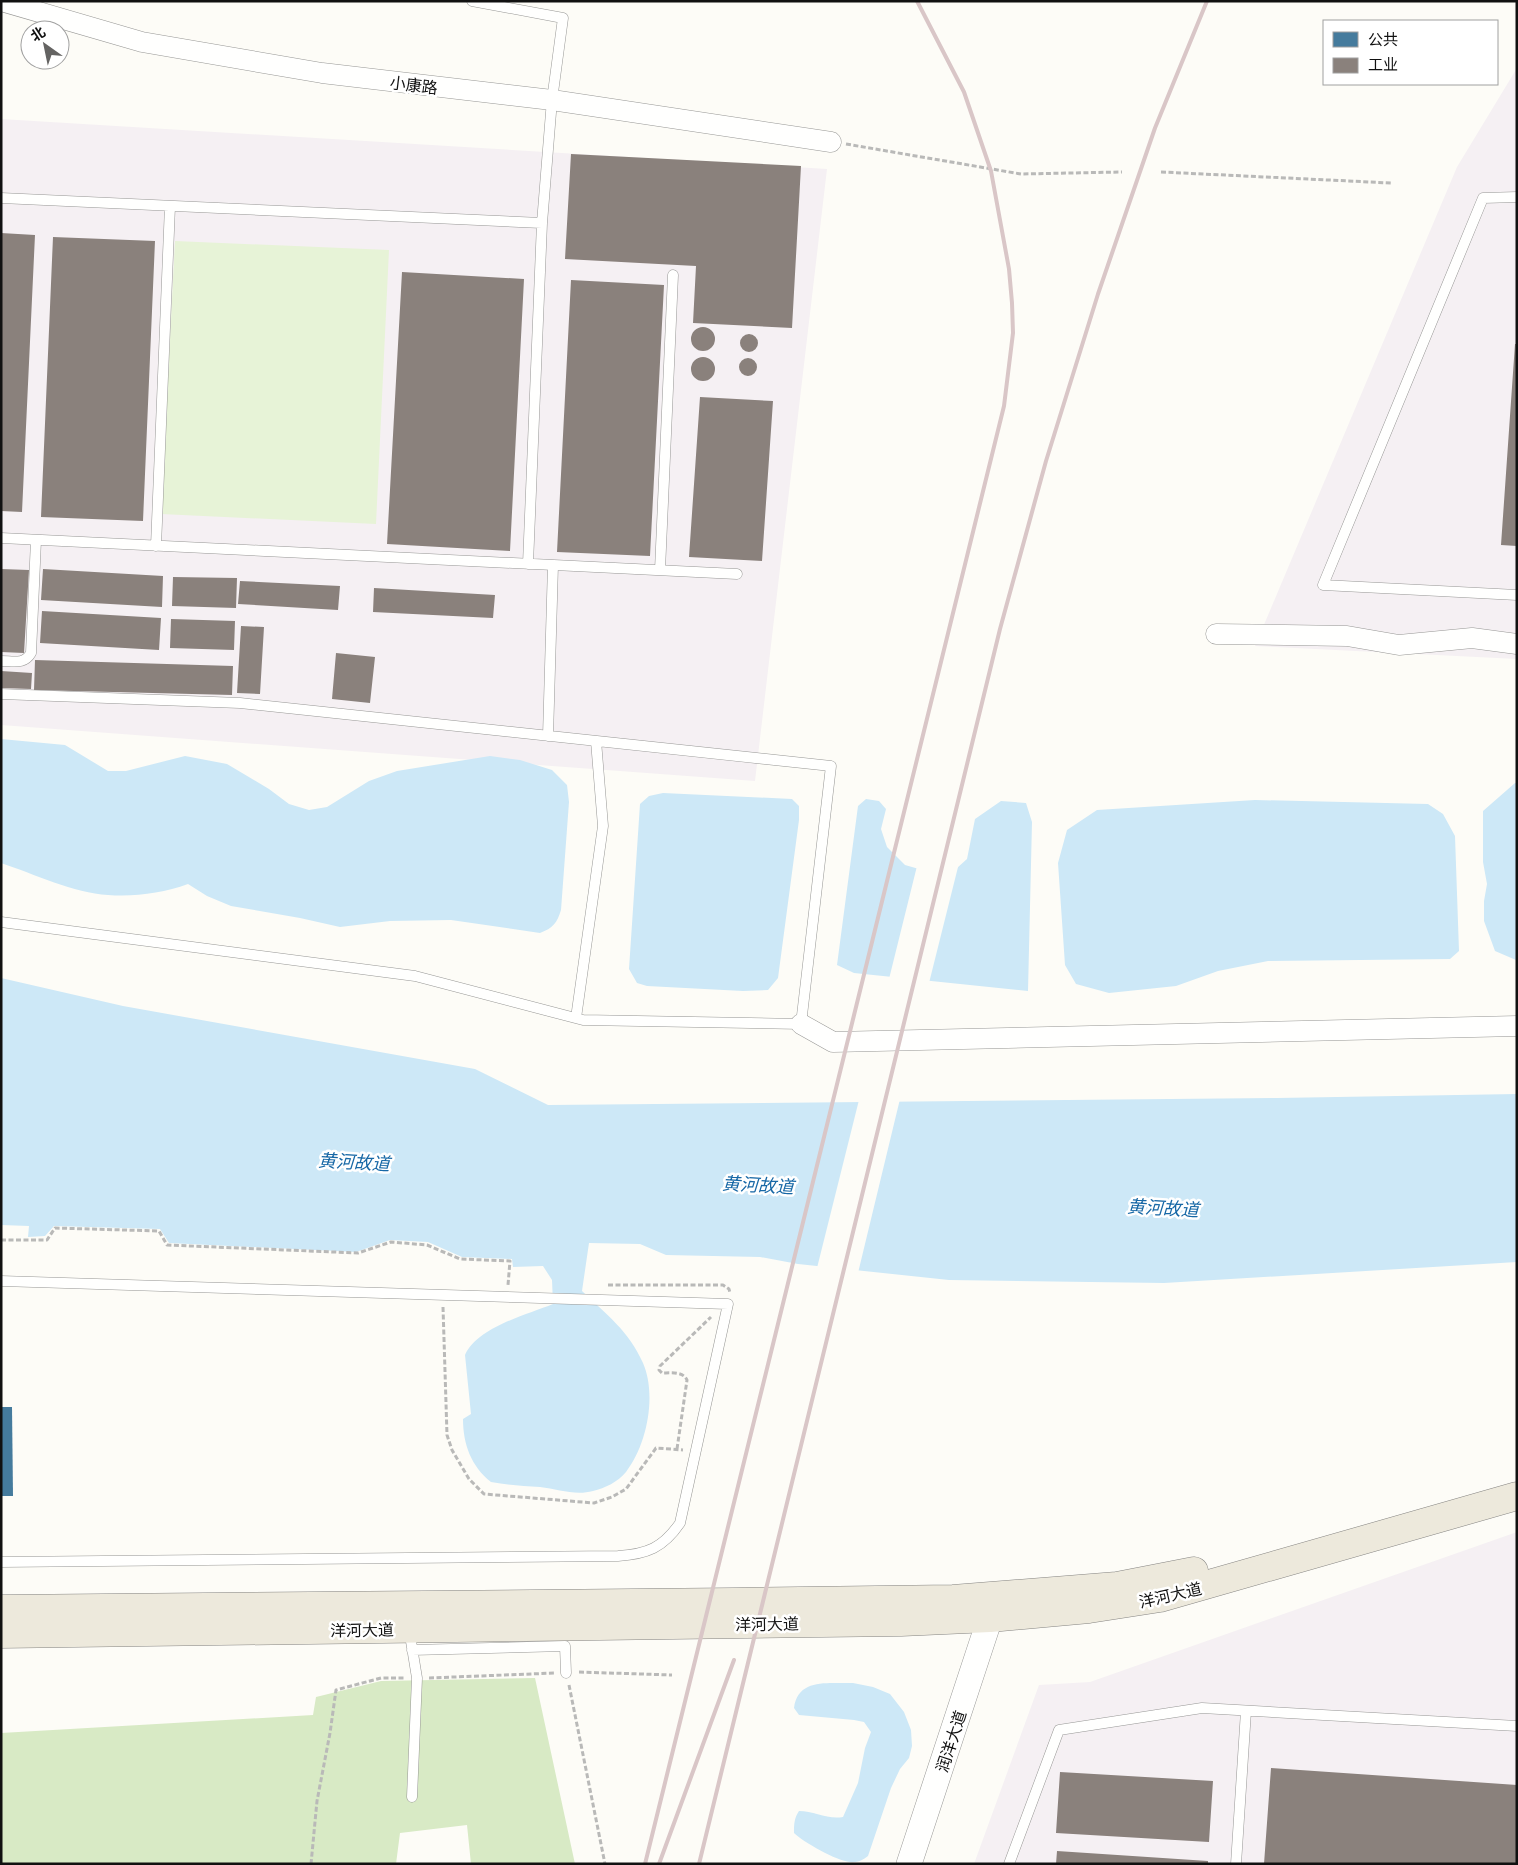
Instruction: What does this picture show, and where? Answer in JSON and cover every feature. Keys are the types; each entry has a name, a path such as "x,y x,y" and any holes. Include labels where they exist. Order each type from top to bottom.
{"main road":[{"name":"洋河大道","path":"1,1608 954,1599 1050,1593 1117,1586 1180,1574 1517,1477"},
{"name":"洋河大道","path":"1,1634 410,1639 901,1622 990,1618 1090,1609 1160,1598 1517,1496"}],"street":[{"name":"小康路","path":"1,1 142,42 322,73 552,100 831,142"},
{"path":"1216,634 1347,636 1399,645 1472,638 1517,644"},
{"path":"801,1024 833,1042 1517,1026"},
{"name":"润洋大道","path":"909,1864 990,1618"}],"lane":[{"path":"472,1 563,18 552,100 542,223 528,564"},
{"path":"1517,197 1483,198 1323,585 1517,595"},
{"path":"1,198 542,223"},
{"path":"156,546 170,206"},
{"path":"660,570 673,275"},
{"path":"1,538 737,574"},
{"path":"1,661 22,662 28,659 31,653 36,540"},
{"path":"548,736 554,565"},
{"path":"1,694 240,703 831,766 801,1024 583,1020 415,976 1,922"},
{"path":"576,1018 603,826 596,741"},
{"path":"1,1282 728,1304 680,1523 671,1537 652,1549 635,1555 1,1562"},
{"path":"412,1798 416,1678 410,1639 565,1646 566,1672"},
{"path":"1009,1864 1059,1730 1202,1708 1517,1726"},
{"path":"1236,1864 1246,1710"}],"path":[{"path":"831,142 1021,174 1122,172"},
{"path":"1161,172 1391,183"},
{"path":"1,1240 47,1240 56,1228 159,1231 167,1245 358,1253 391,1242 427,1245 460,1259 510,1261"},
{"path":"607,1285 724,1285 730,1289 730,1296 724,1304 660,1366 659,1370 662,1373 681,1374 687,1380 677,1449"},
{"path":"444,1295 448,1435 452,1450 469,1479 484,1494 594,1503 612,1497 626,1488 656,1448 696,1451"},
{"path":"566,1672 605,1864"},
{"path":"311,1864 317,1801 336,1690 381,1678 566,1672 672,1675"}],"shaded area":[{"path":"1517,68 1517,659 1255,646 1457,167"},
{"path":"1,119 827,169 755,781 1,725"},
{"path":"1517,1532 1517,1864 974,1864 1039,1685 1090,1682"}],"green space":[{"path":"175,241 389,250 376,524 161,514"},
{"path":"535,1678 575,1864 471,1864 467,1825 400,1833 396,1864 1,1864 1,1733 313,1715 316,1697 381,1681"}],"water":[{"path":"1,739 65,745 108,771 126,771 185,756 227,764 269,789 289,804 309,810 327,807 369,781 397,771 490,756 520,760 552,770 567,785 569,802 561,910 554,924 540,933 451,920 390,921 340,927 231,906 207,896 188,884 139,895 95,894 68,887 1,863"},
{"path":"1517,783 1516,960 1495,951 1484,921 1484,901 1487,884 1483,862 1483,811"},
{"path":"663,793 792,799 799,806 799,820 778,978 768,990 743,991 647,986 637,983 629,969 640,804 649,796"},
{"path":"866,799 879,801 886,809 881,829 887,847 905,865 947,877 967,859 975,819 1001,801 1026,803 1032,822 1028,991 854,973 837,965 858,806"},
{"path":"1255,800 1428,804 1443,814 1455,836 1459,951 1450,959 1268,961 1218,971 1176,986 1109,993 1076,984 1065,965 1058,863 1067,830 1097,810"},
{"name":"黄河故道","path":"1,978 123,1006 475,1069 548,1105 1517,1094 1517,1262 1164,1283 949,1280 798,1264 760,1257 666,1255 640,1244 589,1243 582,1291 608,1315 631,1341 643,1363 647,1376 649,1390 648,1419 639,1448 623,1476 611,1484 593,1491 573,1492 491,1482 473,1462 469,1454 463,1428 463,1419 471,1414 465,1355 471,1345 491,1329 553,1304 552,1280 543,1266 513,1267 512,1259 462,1257 428,1242 390,1240 356,1252 169,1243 160,1229 54,1226 45,1236 28,1237 29,1226 1,1225"},
{"path":"825,1683 853,1683 873,1687 890,1694 904,1712 911,1730 912,1746 909,1758 900,1769 891,1788 868,1856 860,1861 853,1862 837,1858 805,1841 794,1833 795,1822 799,1811 837,1818 843,1817 858,1783 865,1748 871,1732 864,1722 799,1715 794,1708 797,1698 808,1687"}],"pier":[{"path":"959,863 929,983 889,979 917,866 946,874"},
{"path":"900,1099 858,1273 817,1268 859,1100"}],"building: 公共":[{"path":"1,1407 12,1407 13,1496 1,1496"}],"building: 工业":[{"path":"571,154 801,166 792,328 693,323 696,266 565,259"},
{"path":"1,233 35,235 22,512 1,511"},
{"path":"53,237 155,241 143,521 41,517"},
{"path":"402,272 524,279 510,551 387,544"},
{"path":"571,280 664,285 650,556 557,552"},
{"path":"703,327 712,330 715,339 712,348 703,351 694,348 691,339 694,330"},
{"path":"749,334 755,337 758,343 755,349 749,352 743,349 740,343 743,337"},
{"path":"1515,344 1517,344 1517,546 1501,545"},
{"path":"703,357 708,358 714,364 714,374 708,380 703,381 698,380 692,374 691,369 692,364 698,358"},
{"path":"748,358 754,361 757,367 754,373 748,376 742,373 739,367 742,361"},
{"path":"700,397 773,401 762,561 689,557"},
{"path":"1,569 29,570 24,653 1,652"},
{"path":"43,569 163,576 162,607 41,600"},
{"path":"173,577 237,578 236,608 172,606"},
{"path":"240,581 340,586 338,610 238,604"},
{"path":"374,588 495,595 493,618 373,612"},
{"path":"42,611 161,618 159,650 40,643"},
{"path":"171,619 235,621 234,650 170,648"},
{"path":"241,626 264,627 260,694 237,693"},
{"path":"336,653 375,657 370,703 332,699"},
{"path":"35,660 233,666 232,695 34,690"},
{"path":"1,671 32,673 31,689 1,688"},
{"path":"1271,1768 1517,1785 1517,1864 1264,1864"},
{"path":"1060,1772 1213,1781 1209,1842 1056,1833"},
{"path":"1057,1851 1208,1861 1208,1864 1056,1864"}],"railway":[{"path":"645,1864 1004,406 1013,333 1012,303 1009,269 991,171 964,92 917,1"},
{"path":"699,1864 1000,629 1046,461 1098,294 1155,128 1207,1"},
{"path":"659,1864 734,1660"}]}
